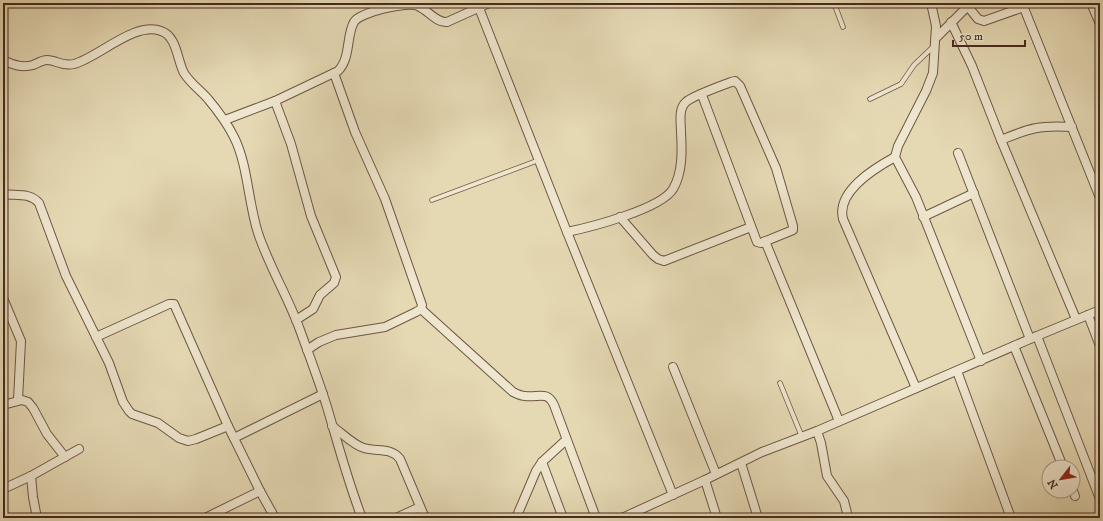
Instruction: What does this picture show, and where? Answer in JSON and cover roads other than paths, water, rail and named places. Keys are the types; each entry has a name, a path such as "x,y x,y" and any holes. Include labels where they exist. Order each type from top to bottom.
{"street":[{"path":"225,120 275,101 334,73 342,67 353,25 357,19 383,8 412,4 420,7 445,23 489,3"},
{"path":"931,3 936,26 933,73 931,80 898,146 895,156 912,188 981,360"},
{"path":"1091,3 1100,24"},
{"path":"936,41 967,4 978,19 984,21 1023,5 1100,198"},
{"path":"479,8 673,495"},
{"path":"951,22 972,66 1001,140 1076,319"},
{"path":"3,60 20,67 32,65 45,60 63,65 70,65 84,60 128,36 144,30 160,30 165,32 171,39 181,66 187,77 225,120 240,150 252,212 260,239 296,320 307,350 323,394 348,480 362,518"},
{"path":"334,73 355,132 384,199 422,302 421,309"},
{"path":"567,232 590,227 649,207 666,197 674,188 681,167 682,108 686,102 702,95 734,81 736,81 740,86 776,168 794,226 793,230 765,241 759,243 757,242 702,95"},
{"path":"275,101 291,144 311,216 336,277 334,283 320,294 313,309 296,320"},
{"path":"1001,140 1037,127 1072,127"},
{"path":"958,153 1100,499"},
{"path":"895,156 860,180 844,202 841,210 843,219 916,388"},
{"path":"924,217 974,193"},
{"path":"3,194 27,195 39,202 66,276 111,369 123,402 132,414 151,420 179,438 188,441 228,426"},
{"path":"620,217 653,255 664,261 751,227"},
{"path":"765,241 839,421"},
{"path":"3,298 21,341 18,400"},
{"path":"96,337 169,304 174,304 228,426 275,518"},
{"path":"307,350 319,342 336,335 385,327 421,309"},
{"path":"421,309 513,392 526,396 545,396 550,398 554,405 596,518"},
{"path":"622,518 762,452 817,431 1100,310"},
{"path":"1088,315 1100,346"},
{"path":"1014,346 1060,459"},
{"path":"673,367 716,474"},
{"path":"957,371 1011,518"},
{"path":"234,438 323,394"},
{"path":"3,405 18,400 25,400 30,404 44,429 65,457"},
{"path":"332,426 360,447 370,450 388,451 396,454 400,459 425,518"},
{"path":"817,431 821,443 827,476 844,501 847,513 846,518"},
{"path":"516,518 533,477 542,462 566,440"},
{"path":"3,489 31,476 79,449"},
{"path":"542,462 563,518"},
{"path":"741,463 758,518"},
{"path":"31,476 33,497 38,518"},
{"path":"705,480 717,518"},
{"path":"205,518 260,491"},
{"path":"396,518 420,507"},
{"path":"642,509 645,518"}],"lane":[{"path":"834,3 843,27"},
{"path":"870,99 901,84 914,65 936,41"},
{"path":"432,200 539,160"},
{"path":"780,383 802,437"}]}
